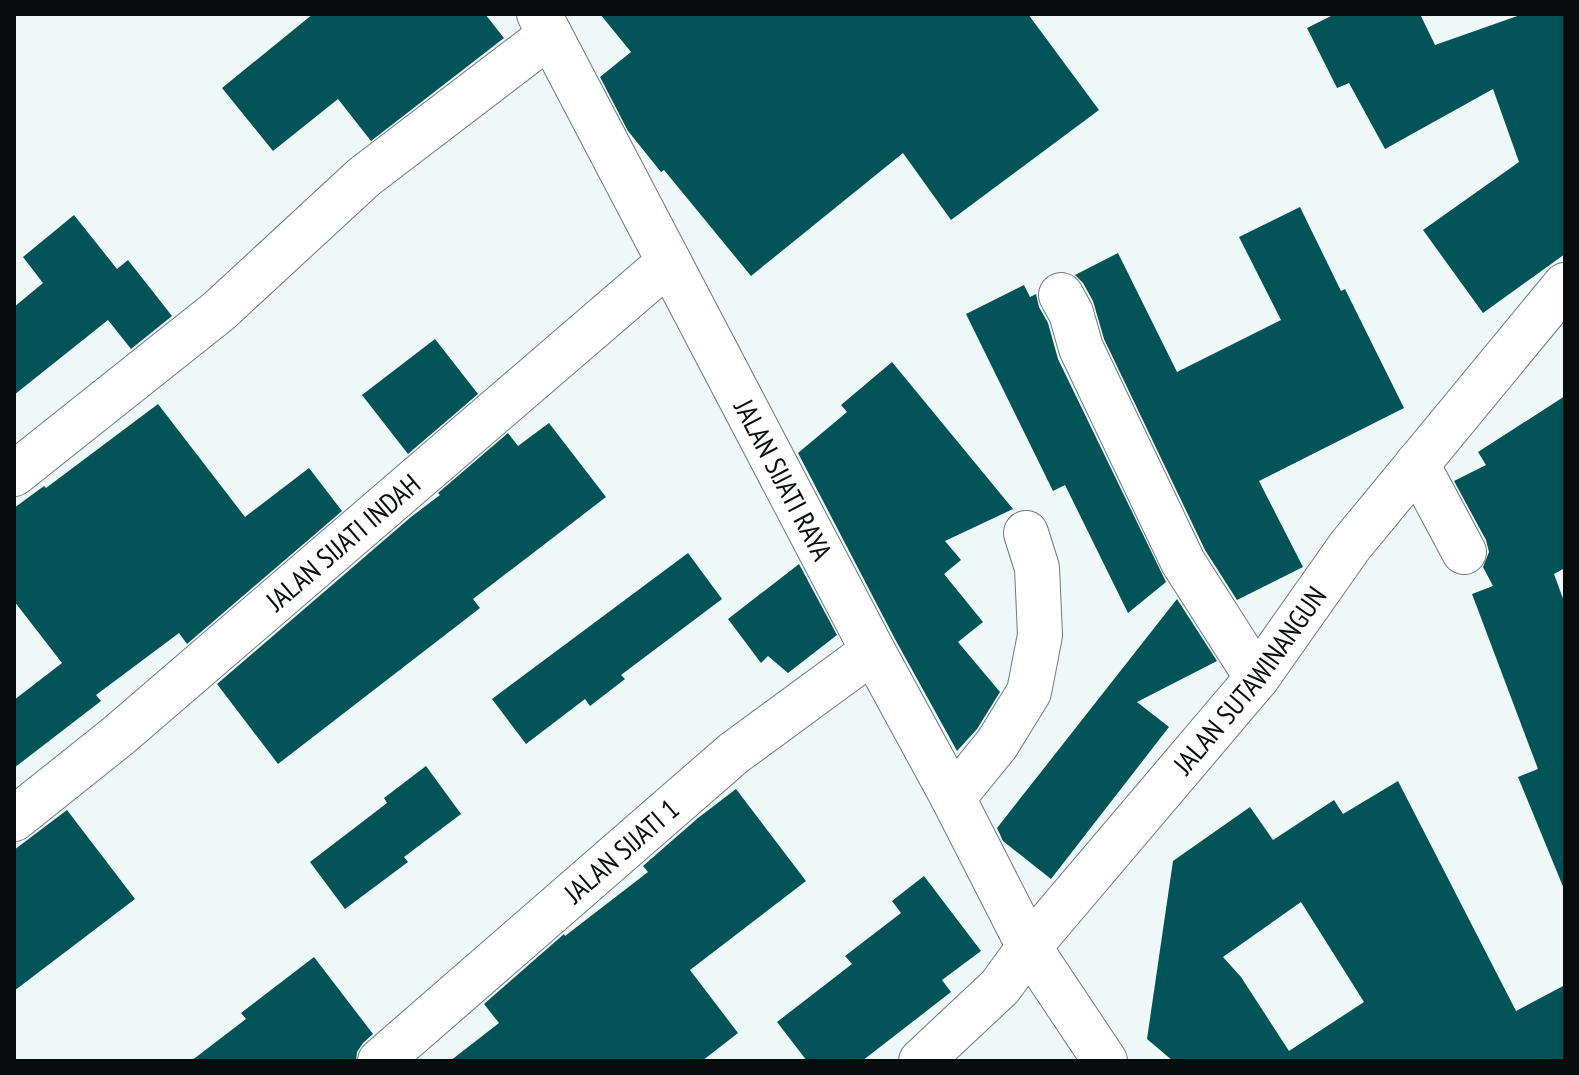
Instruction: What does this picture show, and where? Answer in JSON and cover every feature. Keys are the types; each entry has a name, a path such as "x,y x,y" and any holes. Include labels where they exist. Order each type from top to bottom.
{"street":[{"name":"JALAN SIJATI RAYA","path":"544,25 1029,947 1105,1061"},
{"path":"14,474 219,311 364,177 544,25"},
{"name":"JALAN SIJATI INDAH","path":"14,819 118,736 669,262"},
{"name":"JALAN SUTAWINANGUN","path":"921,1061 1000,987 1029,947 1257,678 1350,546 1565,285"},
{"path":"1061,295 1071,313 1081,348 1183,562 1257,678"},
{"path":"1417,464 1464,552"},
{"path":"953,798 997,744 1029,692 1040,635 1037,568 1026,533"},
{"name":"JALAN SIJATI 1","path":"380,1061 734,753 873,651"}],"building":[{"path":"313,14 485,14 504,38 371,141 338,99 273,151 222,88"},
{"path":"600,14 1028,14 1099,110 951,220 903,153 751,276 628,131 600,77 631,52"},
{"path":"1335,14 1420,14 1435,45 1523,14 1565,14 1565,254 1483,313 1423,230 1519,162 1493,89 1385,149 1349,83 1337,88 1307,28"},
{"path":"1300,207 1404,408 1259,481 1303,567 1237,600 1205,550 1104,339 1093,301 1075,275 1118,253 1177,372 1281,320 1239,237"},
{"path":"74,215 117,269 128,260 172,316 131,349 108,320 14,395 14,307 43,283 23,257"},
{"path":"1024,285 1030,297 1036,294 1058,359 1166,582 1128,613 1065,485 1053,491 966,314"},
{"path":"435,339 478,394 408,454 362,395"},
{"path":"892,362 1013,509 945,541 961,560 944,574 983,622 958,642 1000,692 977,729 957,751 798,453 847,412 841,405"},
{"path":"1565,396 1565,568 1554,574 1565,604 1564,889 1518,777 1538,769 1472,594 1493,586 1483,567 1489,552 1486,540 1454,481 1486,465 1478,452"},
{"path":"158,404 245,517 309,468 342,511 187,644 179,633 96,695 101,701 14,768 14,700 62,663 14,601 14,508 44,486 46,488"},
{"path":"549,423 606,497 473,599 480,608 278,764 217,684 440,495 438,493 508,433 518,446"},
{"path":"688,553 722,599 621,675 625,679 590,706 585,699 526,744 492,699"},
{"path":"799,564 837,635 788,673 768,656 761,663 728,619"},
{"path":"1177,599 1217,661 1137,702 1169,727 1051,879 1003,841 997,828"},
{"path":"426,766 461,814 404,857 408,862 345,909 310,862 387,803 384,798"},
{"path":"1398,781 1516,1011 1565,985 1565,1061 1173,1061 1147,1039 1173,861 1250,807 1273,840 1334,800 1343,814","holes":["1301,902 1364,1002 1289,1051 1241,977 1223,957"]},
{"path":"736,789 806,881 690,970 738,1033 702,1061 450,1061 499,1023 484,1004 564,934 648,872 643,866"},
{"path":"67,810 135,899 14,991 14,850"},
{"path":"924,876 981,951 942,980 951,992 862,1061 807,1061 777,1022 852,964 845,956 901,913 892,901"},
{"path":"314,957 373,1034 357,1052 356,1061 191,1061 246,1019 241,1013"}]}
